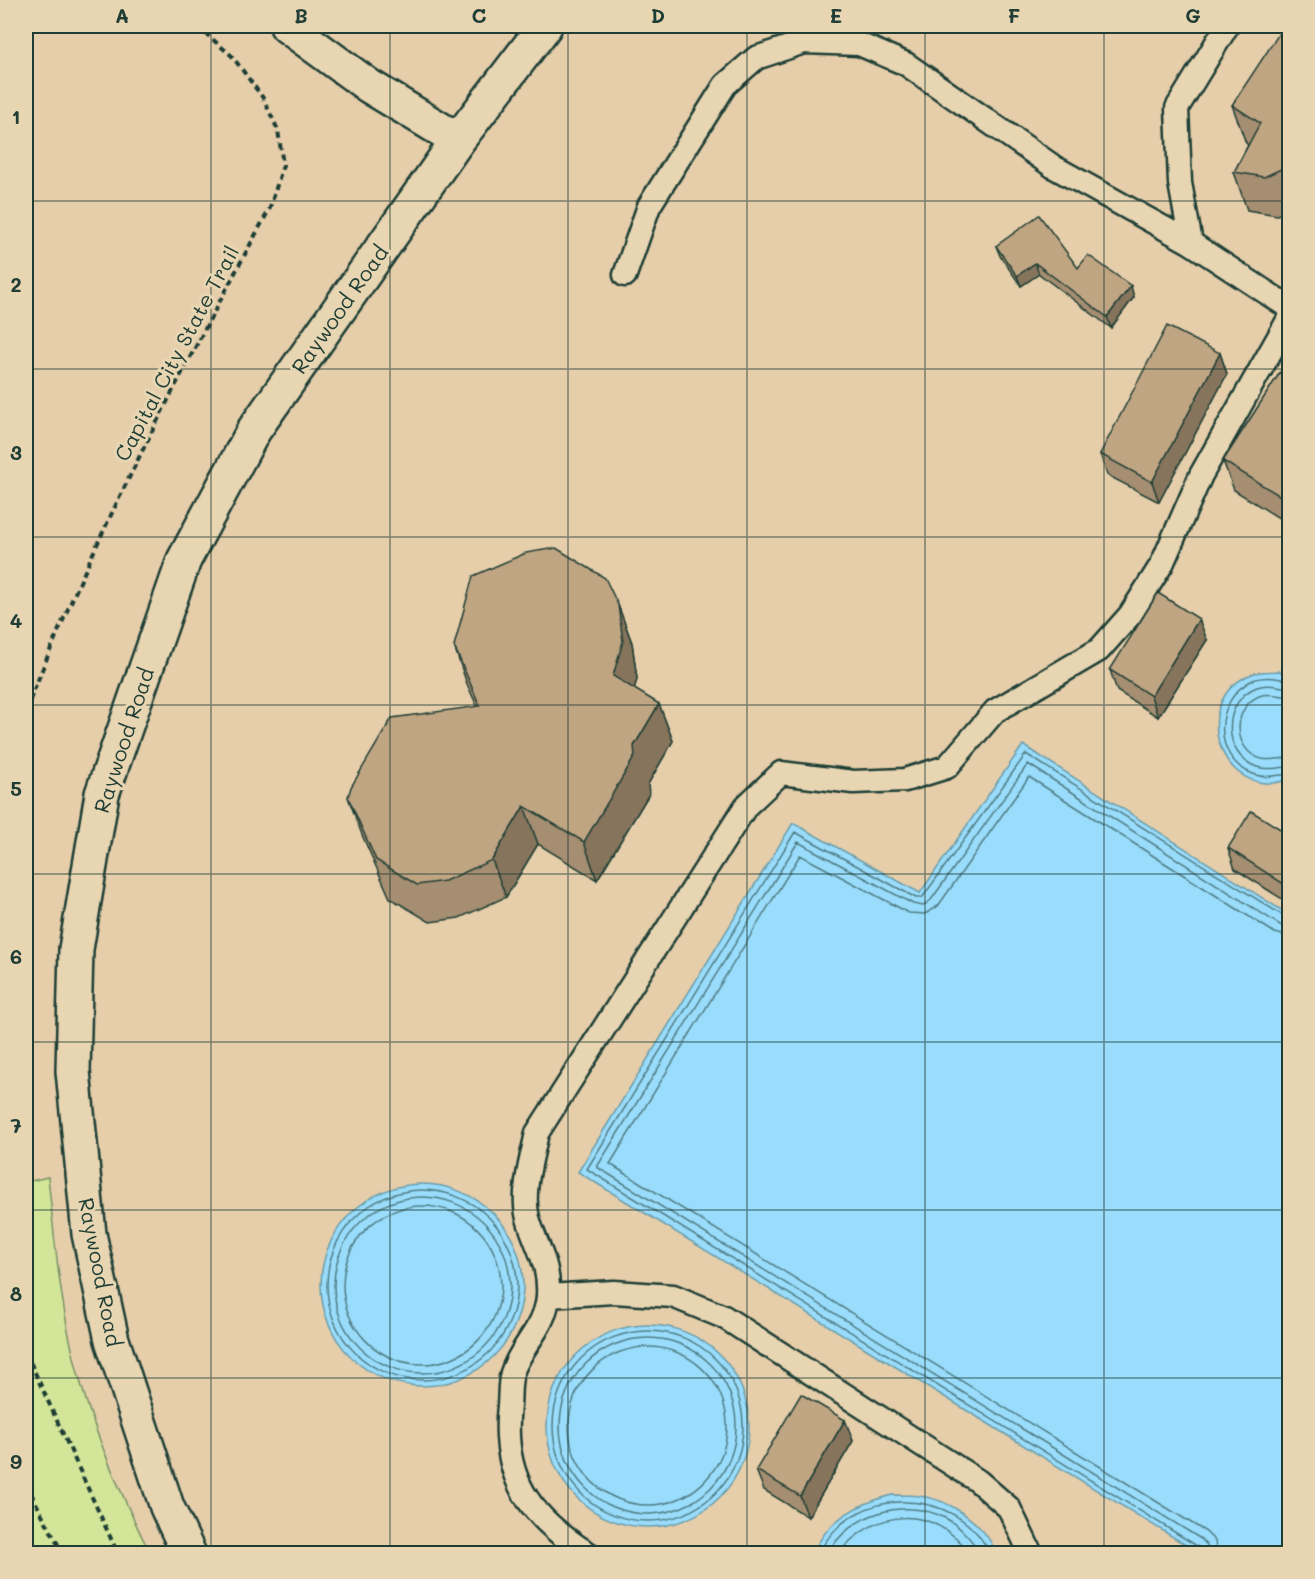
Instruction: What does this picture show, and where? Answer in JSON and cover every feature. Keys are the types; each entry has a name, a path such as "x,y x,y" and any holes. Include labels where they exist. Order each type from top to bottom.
{"street":[{"name":"Raywood Road","path":"189,1554 167,1507 112,1340 89,1234 73,1071 76,949 102,794 184,560 254,430 458,140 545,26"},
{"path":"291,27 369,86 458,140"}],"lane":[{"path":"1191,243 1179,183 1177,108 1227,26"},
{"path":"625,274 649,206 725,85 756,58 804,42 859,44 906,64 1054,167 1191,243 1290,308"},
{"path":"589,1554 533,1509 516,1483 506,1431 512,1373 542,1321 548,1296 547,1263 527,1216 527,1174 537,1132 746,807 781,773 853,782 905,780 947,767 995,711 1099,650 1130,615 1162,564 1201,475 1290,317"},
{"path":"548,1296 614,1292 673,1296 724,1317 978,1481 1009,1508 1031,1554"}],"path":[{"name":"Capital City State Trail","path":"26,710 50,647 130,470 270,208 283,165 278,130 263,98 232,56 197,26"},
{"path":"26,1353 118,1554"},
{"path":"26,1484 49,1523 63,1554"}],"green space":[{"path":"48,1177 60,1285 78,1375 105,1453 150,1553 26,1553 26,1182"}],"water":[{"path":"1279,671 1289,675 1289,779 1265,783 1246,777 1230,764 1220,746 1217,726 1220,705 1232,687 1252,674"},
{"path":"1023,745 1289,915 1289,1553 1199,1553 578,1172 793,823 920,893"},
{"path":"432,1184 461,1191 494,1213 516,1246 522,1265 522,1305 516,1324 494,1357 461,1379 442,1385 412,1386 383,1379 350,1357 328,1324 322,1305 321,1275 328,1246 350,1213 383,1191 402,1185"},
{"path":"638,1325 658,1325 687,1332 720,1354 742,1387 749,1426 742,1465 720,1498 687,1520 658,1527 638,1527 609,1520 576,1498 554,1465 547,1436 547,1416 554,1387 576,1354 609,1332"},
{"path":"892,1495 931,1498 955,1508 975,1523 996,1553 813,1553 819,1541 835,1522 856,1508"}],"building":[{"path":"1284,26 1290,26 1290,170 1285,167 1264,177 1234,172 1260,123 1232,105"},
{"path":"1039,215 1078,268 1088,255 1131,286 1107,317 1035,263 1017,276 996,246"},
{"path":"1167,326 1220,353 1152,482 1100,454"},
{"path":"1290,357 1290,502 1223,461"},
{"path":"556,548 605,578 618,605 623,641 613,676 659,704 634,746 635,756 584,842 524,806 492,860 445,881 417,885 376,860 348,797 351,787 392,718 480,706 454,646 473,576 526,553"},
{"path":"1290,548 1290,581 1288,553"},
{"path":"1158,593 1199,619 1151,696 1110,670"},
{"path":"1251,811 1290,835 1290,888 1228,848"},
{"path":"801,1394 845,1420 800,1496 756,1470"}]}
